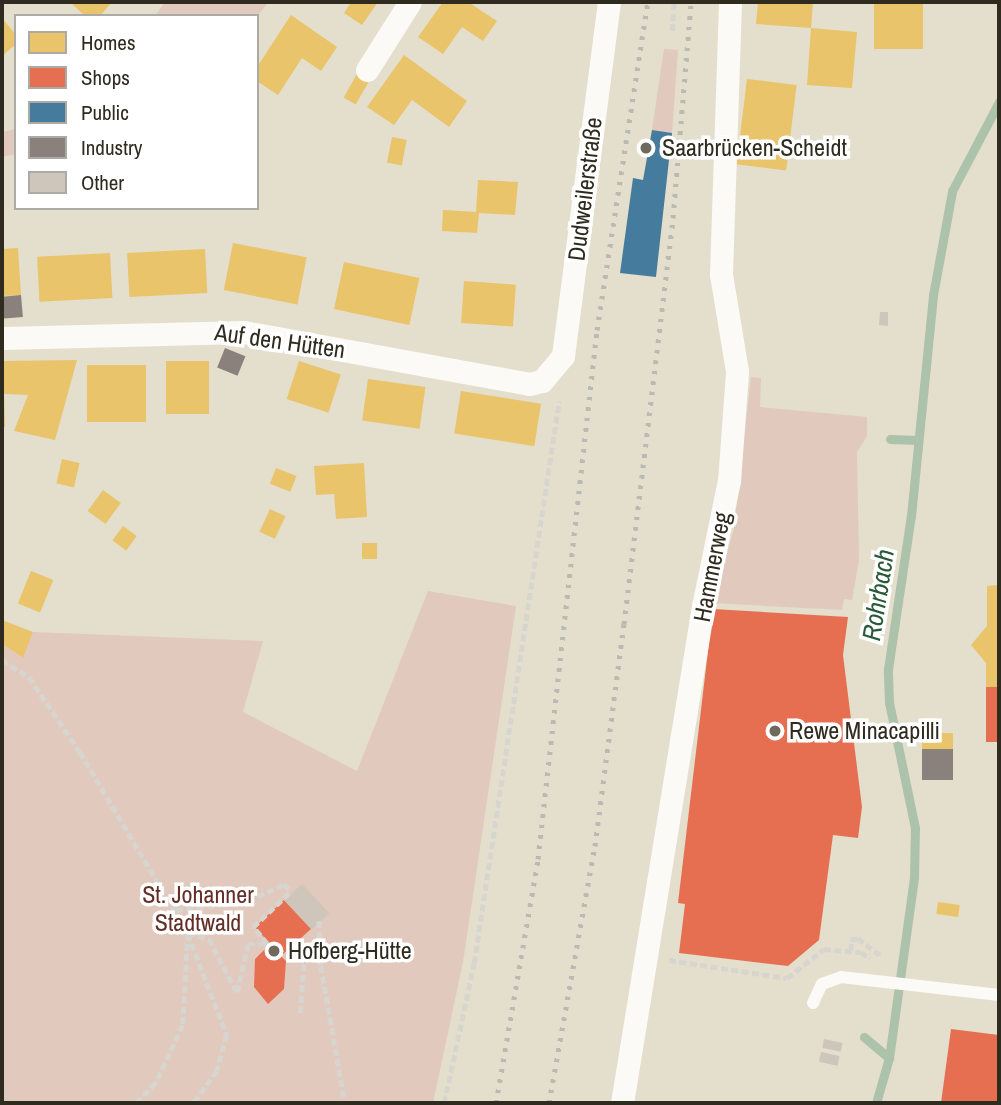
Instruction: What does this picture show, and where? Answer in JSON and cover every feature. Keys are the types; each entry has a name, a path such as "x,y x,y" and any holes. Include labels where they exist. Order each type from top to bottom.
{"street":[{"path":"367,70 411,2"},
{"name":"Dudweilerstraße","path":"553,373 563,356 609,2"},
{"name":"Hammerweg","path":"622,1103 703,606 729,481 737,371 721,274 730,2"},
{"name":"Auf den Hütten","path":"2,338 244,332 529,384 553,373"}],"lane":[{"path":"813,1003 822,984 841,976 999,995"}],"path":[{"path":"672,31 674,2"},
{"path":"444,1103 474,963 560,408 553,373"},
{"path":"2,660 29,677 177,910 188,933 227,1035 217,1071 194,1103"},
{"path":"177,910 248,901 284,884 292,892 253,927 267,944 248,944 237,992 209,939 188,933"},
{"path":"319,921 320,949 345,1103"},
{"path":"137,1103 156,1083 183,1025 188,933"},
{"path":"851,951 851,940 858,937 880,955"},
{"path":"300,1013 304,960 320,949"},
{"path":"647,957 787,978 824,949 861,952 876,964"}],"green space":[{"path":"165,2 268,2 259,14 156,14"},
{"path":"664,49 678,50 672,133 652,130"},
{"path":"14,129 14,154 2,157 2,132"},
{"path":"751,377 761,378 760,407 867,417 867,436 857,452 859,560 852,600 844,599 842,610 714,603 734,528"},
{"name":"St. Johanner Stadtwald","path":"428,591 516,606 463,962 433,1103 2,1103 2,644 22,658 33,632 263,641 243,712 357,771"}],"building: Homes":[{"path":"70,2 112,2 102,14 83,14"},
{"path":"351,2 378,2 362,25 344,13"},
{"path":"443,2 468,2 497,21 483,41 462,27 443,54 418,37"},
{"path":"758,2 813,2 811,28 756,24"},
{"path":"874,2 923,2 923,49 874,49"},
{"path":"291,15 337,47 321,71 302,58 278,95 259,82 259,64"},
{"path":"2,18 14,33 14,46 2,56"},
{"path":"811,28 857,32 852,88 807,85"},
{"path":"404,55 467,101 449,127 412,100 394,125 367,107"},
{"path":"357,74 369,81 356,104 344,97"},
{"path":"747,79 797,85 786,170 737,164"},
{"path":"392,137 407,140 402,165 387,163"},
{"path":"478,180 518,182 515,215 479,213 477,233 442,231 443,210 476,212"},
{"path":"233,243 307,257 297,304 224,290"},
{"path":"18,248 21,295 2,296 2,249"},
{"path":"205,249 207,293 129,297 127,253"},
{"path":"110,253 112,298 39,302 37,257"},
{"path":"344,262 419,278 409,325 334,309"},
{"path":"464,281 516,285 513,327 461,323"},
{"path":"77,360 55,440 14,431 28,395 4,394 5,427 2,427 2,361"},
{"path":"166,361 209,361 209,414 166,414"},
{"path":"299,361 341,375 328,413 287,399"},
{"path":"87,365 146,365 146,422 87,422"},
{"path":"368,379 425,387 420,429 362,421"},
{"path":"461,391 541,404 534,446 454,433"},
{"path":"62,459 80,463 74,487 56,483"},
{"path":"364,463 367,517 336,519 334,494 316,495 314,466"},
{"path":"276,468 297,476 290,492 270,484"},
{"path":"103,490 121,503 106,524 88,511"},
{"path":"270,509 285,516 275,539 259,532"},
{"path":"123,526 137,536 126,551 112,541"},
{"path":"362,543 377,543 377,559 362,559"},
{"path":"31,571 53,580 40,612 18,603"},
{"path":"999,585 999,687 986,687 986,663 971,645 987,626 987,586"},
{"path":"2,620 33,632 23,658 2,644"},
{"path":"922,733 953,733 953,749 922,749"},
{"path":"938,902 960,905 958,917 936,914"}],"building: Shops":[{"name":"Rewe Minacapilli","path":"713,609 848,617 843,655 862,807 858,838 833,835 819,940 788,966 679,953 685,904 678,903"},
{"path":"986,687 999,687 999,742 986,742"},
{"name":"Hofberg-Hütte","path":"284,900 311,929 281,956 286,961 284,989 268,1004 254,987 255,959 270,944 255,927"},
{"path":"951,1029 999,1035 999,1103 941,1103"}],"building: Public":[{"path":"652,130 672,133 656,277 620,273 633,178 643,180"}],"building: Industry":[{"path":"21,295 23,317 4,319 2,297"},
{"path":"225,348 245,356 238,376 217,367"},
{"path":"922,749 953,749 953,780 922,780"}],"building: Other":[{"path":"880,312 888,312 888,326 879,325"},
{"path":"302,884 329,913 312,930 284,900"},
{"path":"824,1039 843,1043 841,1052 822,1048"},
{"path":"821,1052 840,1056 838,1066 819,1062"}],"waterway":[{"name":"Rohrbach","path":"876,1103 889,1058 914,878 915,828 889,703 888,669 911,516 933,295 952,191 999,102"},
{"path":"890,439 918,440"},
{"path":"864,1037 889,1058"}],"railway":[{"path":"496,1103 538,859 597,330 648,2"},
{"path":"549,1103 595,846 624,624 673,218 691,2"}],"place":[{"name":"Saarbrücken-Scheidt","path":"646,148"},
{"name":"Rewe Minacapilli","path":"775,731"},
{"name":"Hofberg-Hütte","path":"274,951"}]}
